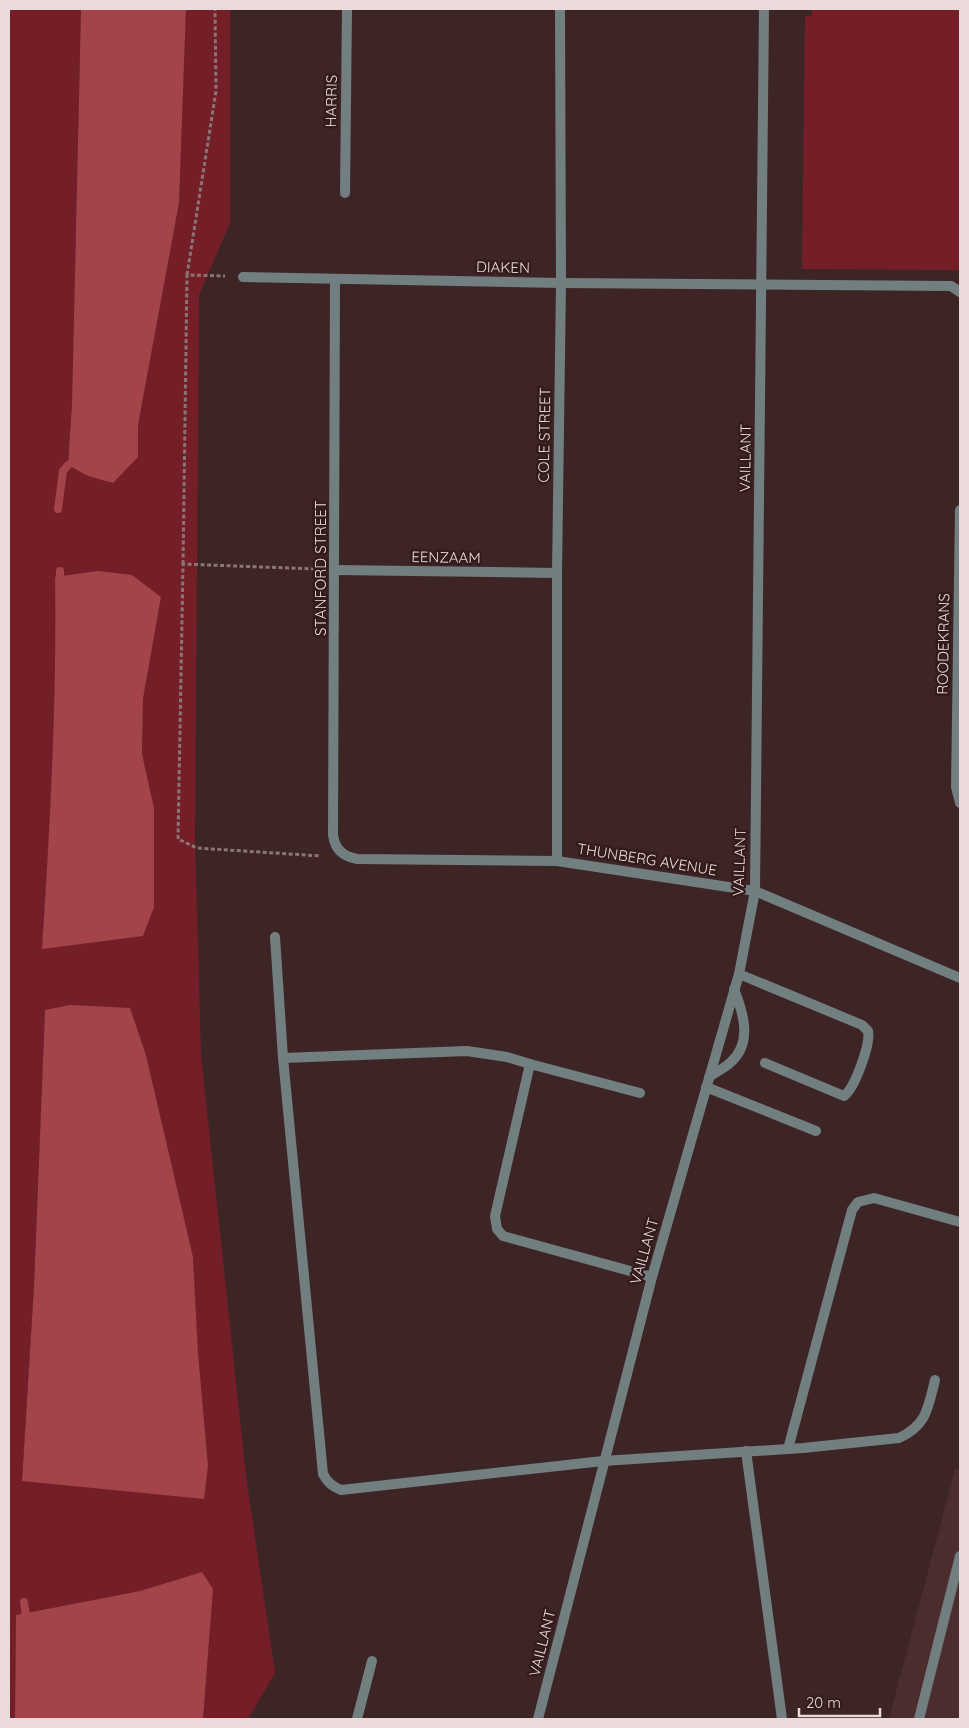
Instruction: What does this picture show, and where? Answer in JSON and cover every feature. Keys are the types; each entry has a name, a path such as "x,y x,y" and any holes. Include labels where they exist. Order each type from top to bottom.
{"street":[{"name":"HARRIS","path":"344,193 347,9"},
{"name":"COLE STREET","path":"557,861 557,574 561,283 560,9"},
{"name":"VAILLANT","path":"538,1719 652,1276 739,974 755,891 764,9"},
{"name":"DIAKEN","path":"244,277 762,285"},
{"name":"STANFORD STREET","path":"336,279 332,834 337,849 345,856"},
{"path":"762,285 951,286 960,292"},
{"name":"ROODEKRANS","path":"960,510 956,778 960,803"},
{"name":"EENZAAM","path":"335,570 557,574"},
{"name":"THUNBERG AVENUE","path":"345,856 557,861 755,891 960,978"},
{"path":"275,937 283,1058 324,1474 328,1483 341,1490 603,1461 899,1438 910,1433 926,1415 935,1380"},
{"path":"739,974 862,1025 868,1031 868,1044 851,1089 844,1096 765,1063"},
{"path":"734,989 745,1021 738,1052 732,1062 707,1082 816,1131"},
{"path":"283,1058 468,1051 507,1057 640,1093"},
{"path":"530,1064 495,1216 496,1229 503,1236 652,1276"},
{"path":"788,1448 852,1210 858,1202 874,1198 960,1222"},
{"path":"746,1451 782,1719"},
{"path":"919,1719 960,1556"},
{"path":"357,1719 372,1662"}],"path":[{"path":"215,9 216,91 187,275 178,839 197,848 345,856"},
{"path":"187,275 244,277"},
{"path":"183,564 335,570"}],"shaded area":[{"path":"9,9 81,9 72,404 68,465 138,457 138,425 179,203 186,9 230,9 230,223 199,295 195,840 201,1055 246,1476 275,1673 248,1719 203,1719 213,1589 202,1572 141,1591 16,1615 15,1719 9,1719","holes":["55,578 161,597 143,699 142,754 154,808 42,949 53,778 57,659","130,1008 146,1055 193,1257 198,1353 208,1466 22,1481 34,1286 45,1010"]},
{"path":"81,9 186,9 179,203 138,425 138,457 113,483 88,476 68,465 72,404"},
{"path":"812,9 960,9 960,270 802,269 805,16 812,16"},
{"path":"98,571 132,575 161,597 143,699 142,754 154,808 154,907 143,936 42,949 54,717 55,577"},
{"path":"70,1005 130,1008 146,1055 193,1257 198,1353 208,1466 204,1499 22,1481 34,1286 45,1010"},
{"path":"955,1469 960,1469 960,1719 889,1719"},
{"path":"202,1572 213,1589 203,1719 15,1719 16,1615 140,1591"}],"waterway":[{"path":"58,509 63,471 68,465"},
{"path":"60,571 60,585"},
{"path":"24,1602 27,1623"}]}
